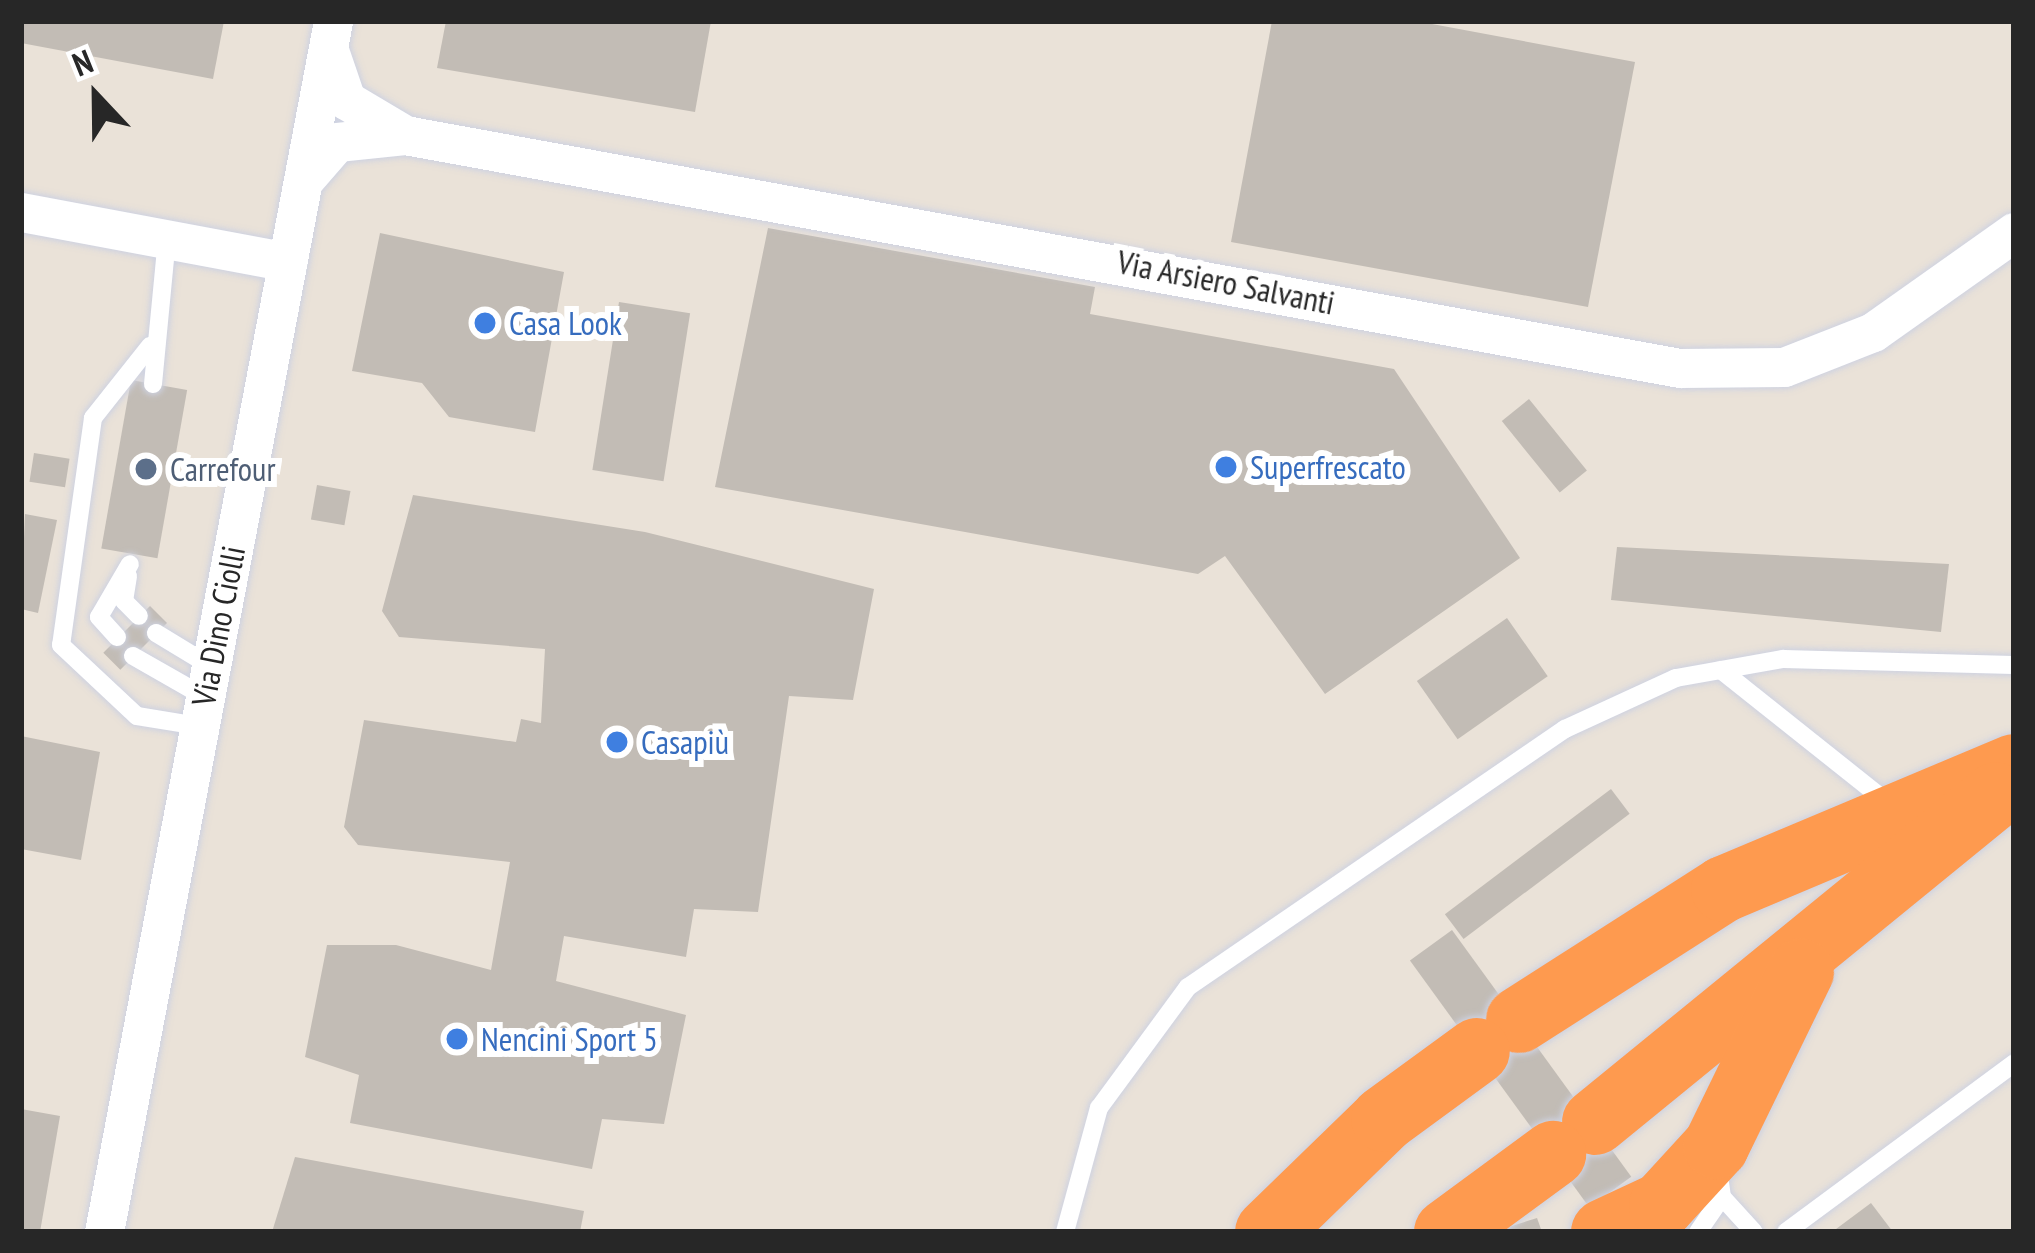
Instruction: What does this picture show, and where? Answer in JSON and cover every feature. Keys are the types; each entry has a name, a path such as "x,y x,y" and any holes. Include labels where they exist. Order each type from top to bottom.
{"highway":[{"path":"1268,1232 1384,1119 1650,928 1901,813 2014,767"},
{"path":"1447,1232 1574,1138 2014,780"},
{"path":"1604,1232 1719,1171 1819,942"}],"street":[{"name":"Via Arsiero Salvanti","path":"331,33 346,100 405,136"},
{"name":"Via Dino Ciolli","path":"104,1232 331,33"},
{"name":"Via Arsiero Salvanti","path":"302,185 337,142 405,136 1680,368 1784,367 1873,332 2014,232"},
{"path":"21,212 287,262"}],"lane":[{"path":"153,384 150,346 167,239"},
{"path":"150,346 93,418 61,645 137,716 203,695"},
{"path":"117,638 99,617 131,559 124,601 139,616"},
{"path":"156,633 203,695"},
{"path":"1065,1232 1099,1108 1187,987 1565,729 1721,670 1889,655 2014,665"},
{"path":"133,656 203,695"},
{"path":"1721,670 1901,813"},
{"path":"1786,1232 2014,1063"},
{"path":"1697,1232 1719,1171"},
{"path":"1719,1171 1754,1232"}],"building":[{"path":"21,21 224,21 213,79 21,43"},
{"path":"446,21 711,21 695,112 437,68"},
{"path":"1272,21 1416,21 1635,62 1588,307 1231,242"},
{"path":"768,228 1095,287 1090,314 1394,369 1520,558 1325,694 1225,556 1198,574 715,487"},
{"path":"380,233 564,272 535,432 449,417 422,383 352,371"},
{"path":"619,302 690,313 664,481 592,470"},
{"path":"131,380 187,390 157,558 101,548"},
{"path":"1529,399 1587,470 1560,493 1502,421"},
{"path":"34,453 70,459 65,487 29,482"},
{"path":"317,485 350,491 344,525 311,519"},
{"path":"413,495 645,532 874,589 853,700 789,696 758,912 694,909 686,957 564,936 556,981 686,1015 664,1124 602,1119 592,1169 350,1123 359,1075 305,1057 327,945 396,945 491,970 510,862 358,845 344,827 364,720 516,742 521,719 541,723 545,649 399,637 382,611"},
{"path":"25,514 57,520 38,613 21,609"},
{"path":"1617,547 1949,564 1941,632 1611,600"},
{"path":"150,606 167,623 120,670 103,653"},
{"path":"1507,618 1548,676 1458,739 1417,681"},
{"path":"21,736 100,752 81,860 21,849"},
{"path":"1611,789 1630,814 1464,939 1445,914"},
{"path":"1452,930 1631,1177 1589,1207 1410,961"},
{"path":"21,1109 60,1116 40,1232 21,1232"},
{"path":"295,1157 584,1211 580,1232 272,1232"},
{"path":"1871,1203 1893,1232 1832,1232"},
{"path":"1537,1218 1542,1232 1496,1231"}],"place":[{"name":"Casa Look","path":"485,323"},
{"name":"Superfrescato","path":"1226,467"},
{"name":"Carrefour","path":"146,469"},
{"name":"Casapiù","path":"617,742"},
{"name":"Nencini Sport 5","path":"457,1039"}]}
